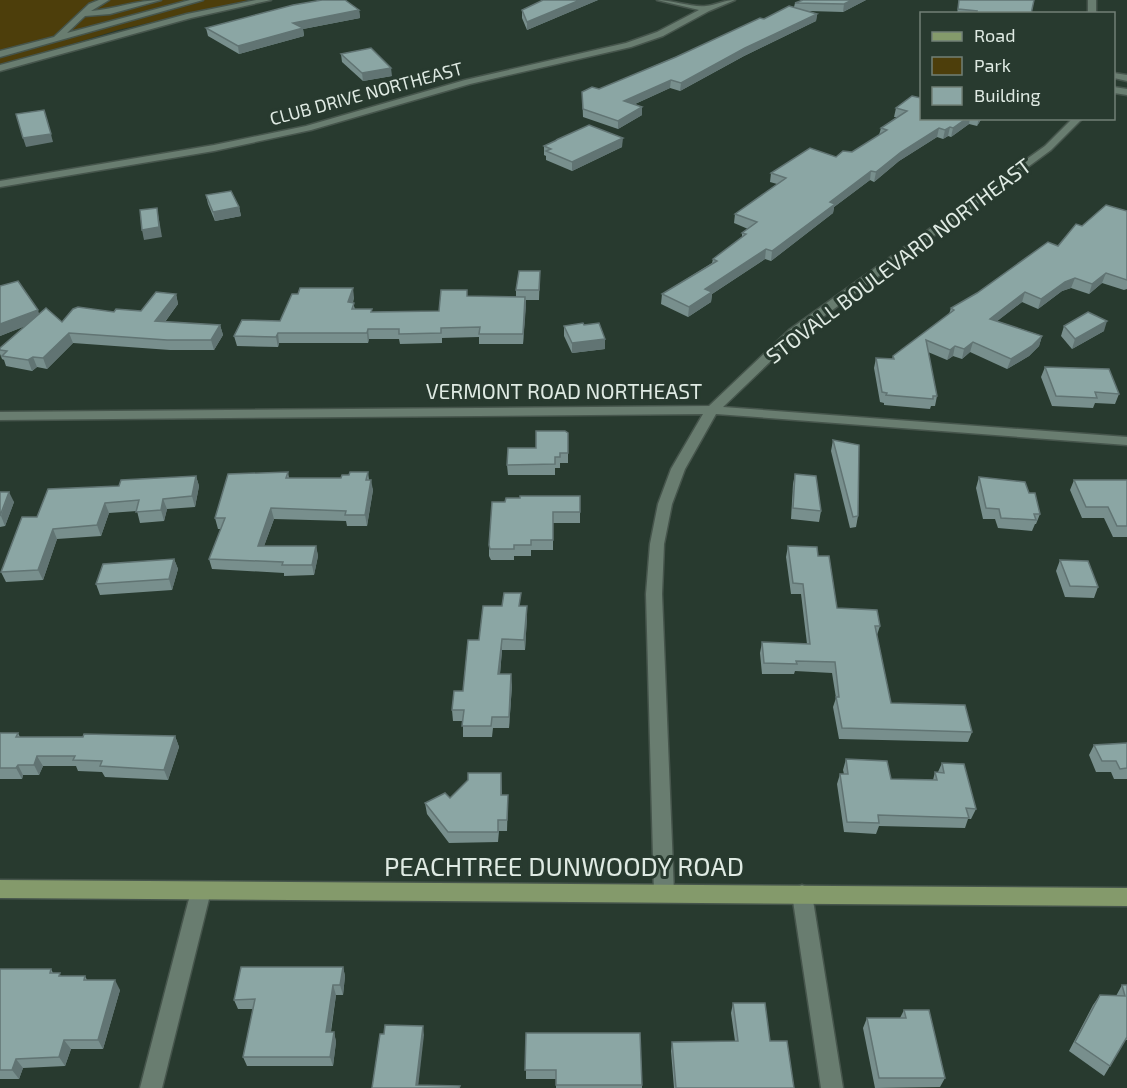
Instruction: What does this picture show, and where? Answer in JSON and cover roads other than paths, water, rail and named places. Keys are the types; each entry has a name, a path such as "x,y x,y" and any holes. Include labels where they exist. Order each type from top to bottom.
{"main road":[{"name":"PEACHTREE DUNWOODY ROAD","path":"0,889 1127,897"}],"street":[{"path":"56,39 92,6 105,0"},
{"path":"84,14 110,12 157,0"},
{"path":"0,54 199,0"},
{"path":"0,68 190,16 267,0"},
{"path":"661,0 706,9"},
{"name":"CLUB DRIVE NORTHEAST","path":"0,184 214,148 308,128 468,82 628,45 660,34 706,9 731,0"},
{"name":"STOVALL BOULEVARD NORTHEAST","path":"664,893 654,594 657,544 665,504 678,469 711,410 793,333 1048,148 1077,120"},
{"name":"VERMONT ROAD NORTHEAST","path":"0,416 711,410 1127,441"},
{"path":"151,1088 201,891"},
{"path":"802,894 832,1088"}]}
